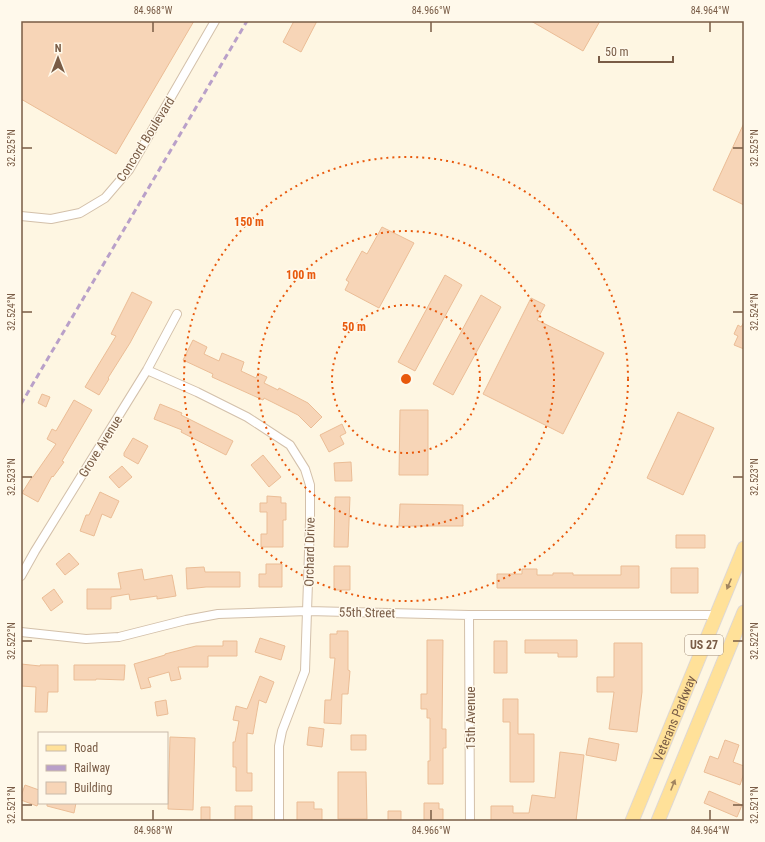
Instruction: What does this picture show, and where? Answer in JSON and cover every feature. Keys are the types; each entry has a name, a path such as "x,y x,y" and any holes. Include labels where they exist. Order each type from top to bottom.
{"main road":[{"name":"Veterans Parkway","path":"632,821 744,548"},
{"name":"Veterans Parkway","path":"658,821 744,612"}],"street":[{"name":"Concord Boulevard","path":"21,216 51,219 80,213 105,198 129,170 215,21"},
{"name":"Grove Avenue","path":"21,576 147,370 177,314"},
{"name":"Orchard Drive","path":"147,370 248,416 290,445 305,469 310,484 308,611 305,671 282,730 279,746 279,821"},
{"name":"55th Street","path":"21,632 86,639 119,637 186,620 218,614 308,611 469,615 716,615"},
{"name":"15th Avenue","path":"469,615 470,821"}],"building":[{"path":"21,21 194,21 116,154 21,99"},
{"path":"294,21 317,21 301,52 283,42"},
{"path":"531,21 600,21 583,51"},
{"path":"744,123 744,205 713,190"},
{"path":"382,227 414,243 379,308 345,290 349,282 346,280 362,251 367,254"},
{"path":"445,275 462,285 415,371 398,362"},
{"path":"132,292 152,302 99,395 85,387 116,336 111,334"},
{"path":"481,295 501,307 453,395 433,384"},
{"path":"531,298 545,305 537,320 604,353 563,434 483,394"},
{"path":"744,322 744,349 734,345 738,336 734,334 738,325 741,327"},
{"path":"193,340 207,347 204,354 219,361 222,353 244,362 241,371 256,378 258,373 267,377 264,383 278,390 279,388 308,403 322,417 311,428 298,415 264,398 263,400 212,377 213,374 183,360"},
{"path":"42,394 50,397 46,407 38,403"},
{"path":"74,400 92,410 62,461 64,462 53,477 52,476 38,502 22,493 56,444 47,439 52,429 56,431"},
{"path":"160,404 182,413 181,415 233,441 226,455 181,432 182,430 154,419"},
{"path":"400,410 428,410 428,475 399,475"},
{"path":"678,412 714,428 683,495 647,478"},
{"path":"342,424 346,433 340,436 344,444 329,452 320,435"},
{"path":"133,438 148,446 138,464 124,456 124,453"},
{"path":"263,455 281,477 269,487 251,465"},
{"path":"351,462 352,481 335,481 334,463"},
{"path":"122,466 132,477 119,488 109,477"},
{"path":"100,492 119,501 111,518 102,514 94,536 80,531 86,515 89,515"},
{"path":"267,496 281,497 281,503 286,503 286,520 283,520 283,547 261,547 261,534 267,534 267,512 260,512 260,503 267,503"},
{"path":"335,497 350,497 348,547 334,547"},
{"path":"400,504 463,505 463,526 399,526"},
{"path":"676,535 705,535 705,548 676,548"},
{"path":"69,553 79,564 65,575 56,564"},
{"path":"266,564 282,564 282,587 259,587 259,574 266,574"},
{"path":"334,566 350,566 350,590 334,590"},
{"path":"621,566 639,566 639,588 497,588 497,574 522,574 522,569 537,569 537,575 573,573 573,575 621,575"},
{"path":"204,567 205,572 240,572 240,587 206,587 187,589 186,568"},
{"path":"671,568 698,568 698,593 671,593"},
{"path":"142,569 144,580 172,575 176,596 157,599 157,596 130,600 129,594 111,597 111,609 87,609 87,589 121,589 118,573"},
{"path":"54,589 63,602 51,611 42,598"},
{"path":"337,631 348,631 348,670 350,671 348,694 342,694 341,724 324,723 325,700 331,700 335,658 330,658 330,634 337,634"},
{"path":"260,638 285,646 281,660 255,652"},
{"path":"427,640 443,640 442,729 446,729 446,748 443,748 443,784 428,784 428,761 430,761 430,718 427,718 427,709 421,709 421,694 427,694"},
{"path":"525,640 577,640 577,657 558,657 558,653 525,653"},
{"path":"223,641 237,641 237,656 208,656 208,667 178,667 181,679 171,681 169,672 148,678 151,687 141,689 134,664 196,646 223,646"},
{"path":"494,641 507,641 507,673 494,673"},
{"path":"614,643 642,643 642,692 637,732 609,729 614,692 597,692 597,677 614,677"},
{"path":"21,664 40,666 58,665 58,692 48,692 47,712 35,712 36,687 21,686"},
{"path":"74,665 125,665 124,680 74,680"},
{"path":"260,676 274,682 266,703 259,700 253,734 247,733 247,773 252,773 252,791 236,791 236,767 233,767 233,742 235,742 239,721 233,720 236,706 247,709"},
{"path":"503,699 518,699 518,734 534,734 534,782 510,782 510,722 503,722"},
{"path":"166,700 168,714 157,716 155,702"},
{"path":"309,727 324,729 322,747 307,745"},
{"path":"351,735 366,735 366,750 351,750"},
{"path":"170,737 195,738 193,810 168,809"},
{"path":"589,738 619,744 616,761 586,755"},
{"path":"725,740 739,745 733,762 744,766 744,773 740,785 704,772 710,756 718,759"},
{"path":"560,752 584,755 576,821 491,821 491,806 513,806 513,813 529,813 532,795 555,798"},
{"path":"338,772 366,772 367,819 338,819"},
{"path":"25,785 38,790 37,806 21,800"},
{"path":"709,791 742,805 737,817 704,803"},
{"path":"297,802 314,802 314,809 322,809 322,821 297,821"},
{"path":"424,803 439,803 439,809 443,809 443,820 424,821"},
{"path":"47,804 76,804 74,813 47,806"},
{"path":"235,806 252,806 252,821 235,821"},
{"path":"201,807 210,807 210,821 201,821"},
{"path":"388,811 401,811 401,821 388,821"}],"railway":[{"path":"21,404 247,21"}]}
